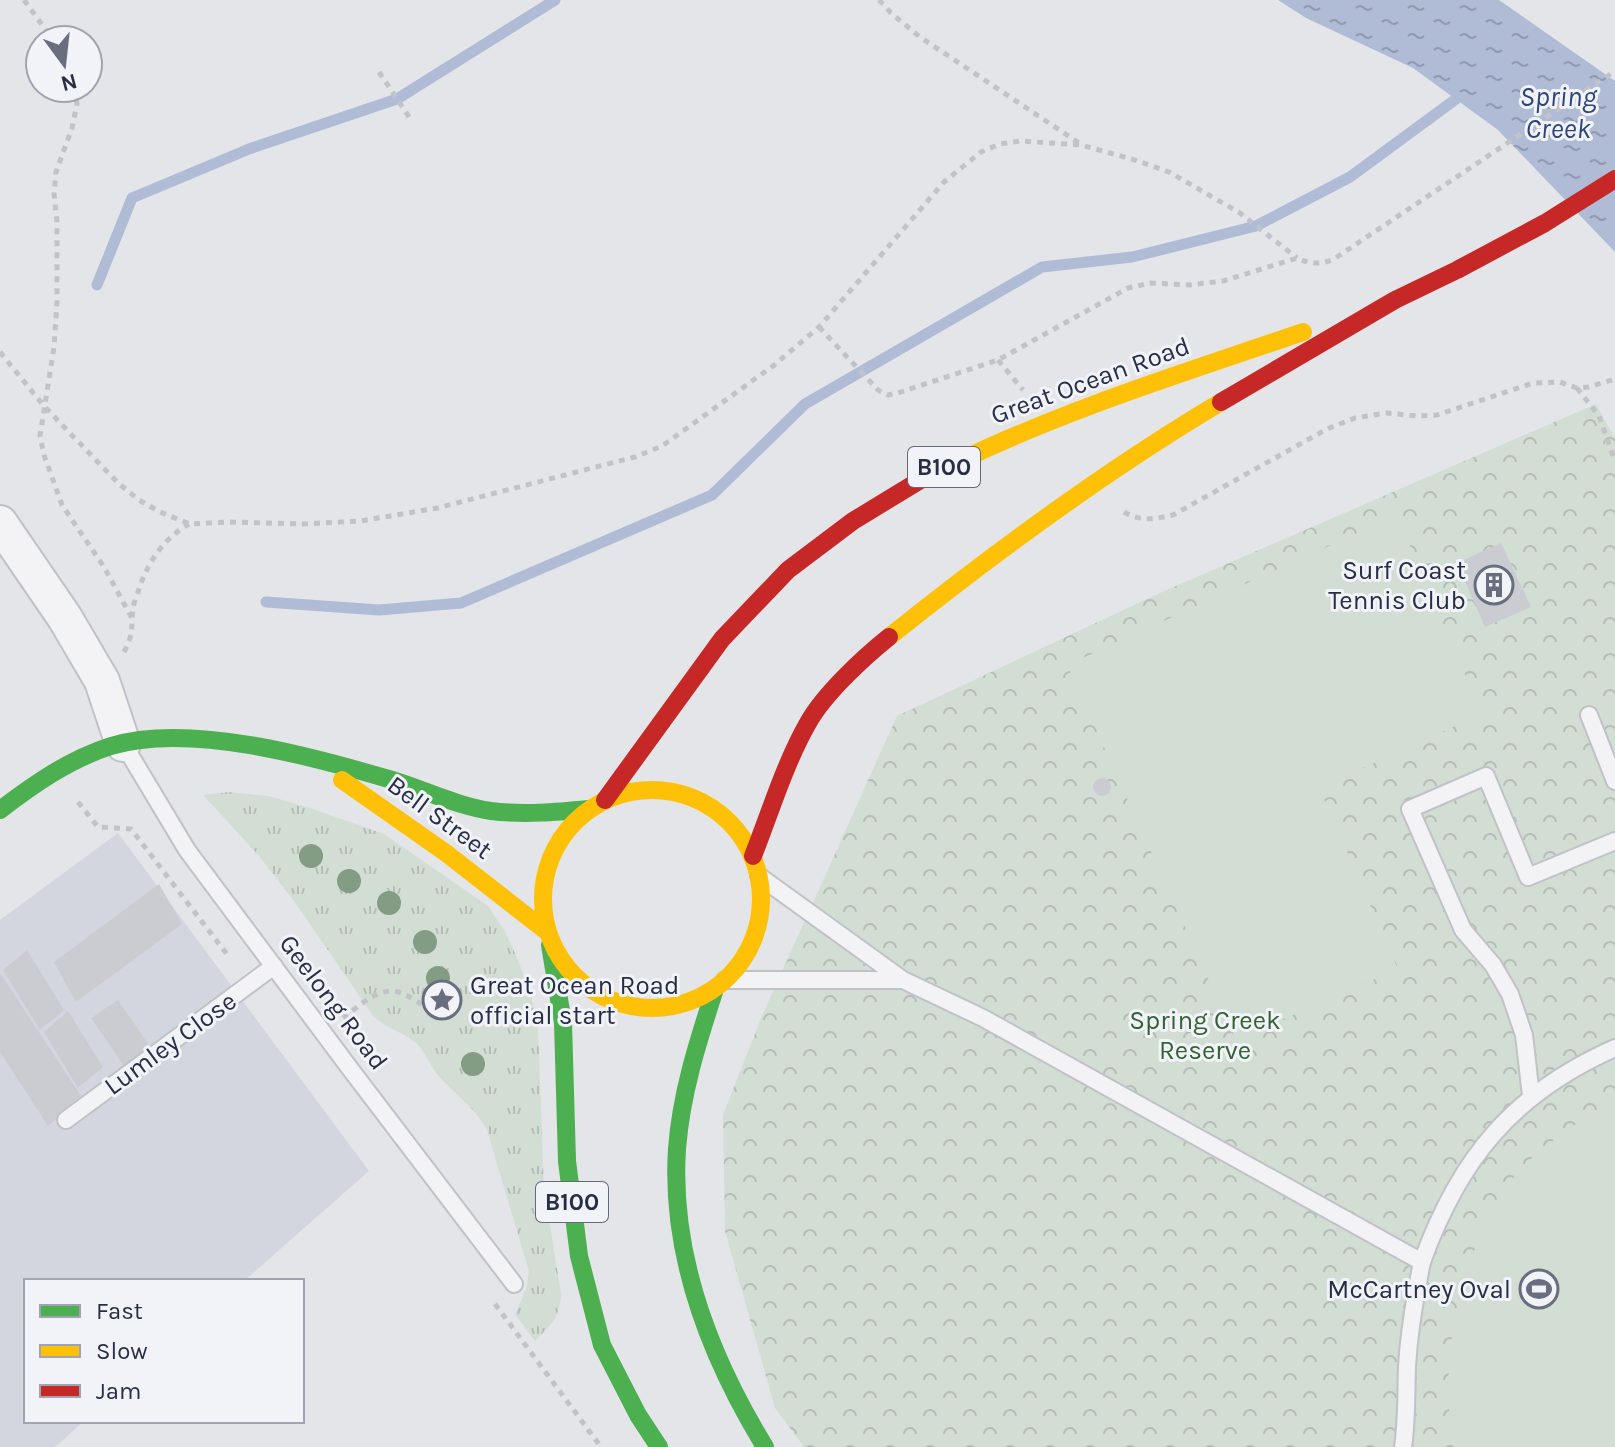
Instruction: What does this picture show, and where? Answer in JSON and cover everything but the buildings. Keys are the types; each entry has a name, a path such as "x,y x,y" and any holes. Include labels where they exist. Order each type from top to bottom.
{"main road":[{"name":"Great Ocean Road","path":"753,856 792,756 822,703 867,655 961,580 1179,427 1395,300 1545,223 1615,179"},
{"name":"Great Ocean Road","path":"597,804 730,629 785,574 850,522 968,454 1039,423 1395,300"},
{"name":"Bell Street","path":"0,810 53,773 84,756 153,738 213,740 296,756 370,774 481,809 533,813 597,804"},
{"name":"Bell Street","path":"296,756 334,775 387,809 475,873 548,935"},
{"name":"B100","path":"548,935 566,968 590,990 620,1004 653,1009 685,1004 720,984 744,959 757,933 761,904 759,876 753,856 738,831 717,810 691,796 663,790 633,791 597,804 566,830 550,858 542,889 548,935 563,1023 567,1161 579,1256 602,1345 638,1415 659,1447"},
{"name":"B100","path":"720,984 693,1063 681,1118 677,1150 677,1205 687,1265 701,1314 727,1380 765,1447"}],"street":[{"path":"0,523 65,618 102,681 123,744"}],"lane":[{"path":"1589,715 1615,781"},
{"name":"Geelong Road","path":"123,744 181,840 514,1284"},
{"path":"1531,1096 1524,1035 1510,994 1493,965 1463,930 1410,809 1486,776 1528,877 1615,841"},
{"path":"759,876 903,980 983,1018 1422,1262"},
{"name":"Lumley Close","path":"66,1120 274,966"},
{"path":"720,984 903,980"},
{"path":"1403,1447 1413,1304 1422,1262 1446,1205 1472,1161 1499,1127 1531,1096 1560,1076 1615,1048"}],"path":[{"path":"24,0 41,24"},
{"path":"879,0 920,37 1081,145"},
{"path":"0,352 44,406 118,483 160,512 190,524 360,521 437,508 635,457 662,446 731,398 819,327 944,182 981,152 1000,144 1020,141 1081,145 1169,172 1240,213 1297,258 1323,264 1615,71"},
{"path":"379,72 411,120"},
{"path":"77,104 56,172 57,302 54,347 40,436 62,505 104,567 134,622"},
{"path":"819,327 878,390 888,395 998,360 1128,288 1150,283 1189,285 1223,281 1297,258"},
{"path":"998,360 1029,397"},
{"path":"1098,482 1127,514 1139,519 1164,517 1190,507 1327,429 1355,418 1386,413 1437,415 1533,383 1560,382 1577,388 1598,386 1615,379"},
{"path":"1577,388 1599,416 1615,461"},
{"path":"102,681 126,650 131,638 133,606 145,572 165,542 190,524"},
{"path":"53,773 98,827 131,829 250,984"},
{"path":"323,1032 384,991 397,991 440,1012 449,1004 448,989"},
{"path":"487,1293 601,1447"}],"shaded area":[{"path":"118,833 369,1171 246,1279 24,1279 24,1423 82,1423 55,1447 0,1447 0,920"}],"green space":[{"name":"Spring Creek Reserve","path":"1596,404 1615,438 1615,1447 804,1447 775,1408 725,1231 723,1115 762,1016 897,716 1162,592"},
{"path":"1397,515 1482,714 1319,788 1398,969 1236,1040 1067,665"},
{"path":"229,792 268,796 384,834 488,906 504,930 531,995 538,1030 544,1189 561,1293 554,1320 535,1341 515,1314 527,1287 529,1271 487,1130 470,1107 437,1074 416,1043 374,1017 294,901 259,856 203,795"},
{"name":"McCartney Oval","path":"1615,1100 1615,1447 1454,1447 1449,1412 1452,1338 1469,1264 1483,1229 1500,1197 1525,1164 1566,1131"}],"water":[{"name":"Spring Creek","path":"1278,0 1499,0 1615,81 1615,252 1498,130 1413,68 1306,18"}],"waterway":[{"path":"97,285 132,198 249,149 397,99 555,0"},
{"path":"266,602 379,610 461,603 712,495 805,404 1042,267 1132,257 1256,226 1350,177 1456,99"}],"traffic: fast":[{"path":"0,810 53,773 96,751 143,740 177,738 252,745 290,753 491,811 528,813 589,809"},
{"path":"550,945 563,1023 567,1161 579,1256 602,1345 638,1415 659,1447"},
{"path":"715,989 691,1068 679,1128 677,1189 680,1228 687,1267 711,1341 727,1378 765,1447"}],"traffic: slow":[{"path":"949,466 1080,410 1303,332"},
{"path":"889,637 1051,514 1221,402"},
{"path":"342,780 446,853 546,931"},
{"path":"652,790 694,798 713,808 729,822 743,838 753,857 761,899 753,941 743,960 729,976 713,990 694,1000 652,1008 610,1000 591,990 575,976 561,960 551,941 543,899 551,857 561,838 575,822 591,808 610,798 652,790"}],"traffic: jam":[{"path":"1221,402 1395,300 1545,223 1615,179"},
{"path":"605,800 722,639 788,570 853,521 949,466"},
{"path":"753,856 785,771 808,723 834,689 889,637"}],"place":[{"name":"Surf Coast Tennis Club","path":"1494,585"},
{"name":"Great Ocean Road official start","path":"442,1000"},
{"name":"McCartney Oval","path":"1539,1289"}]}
